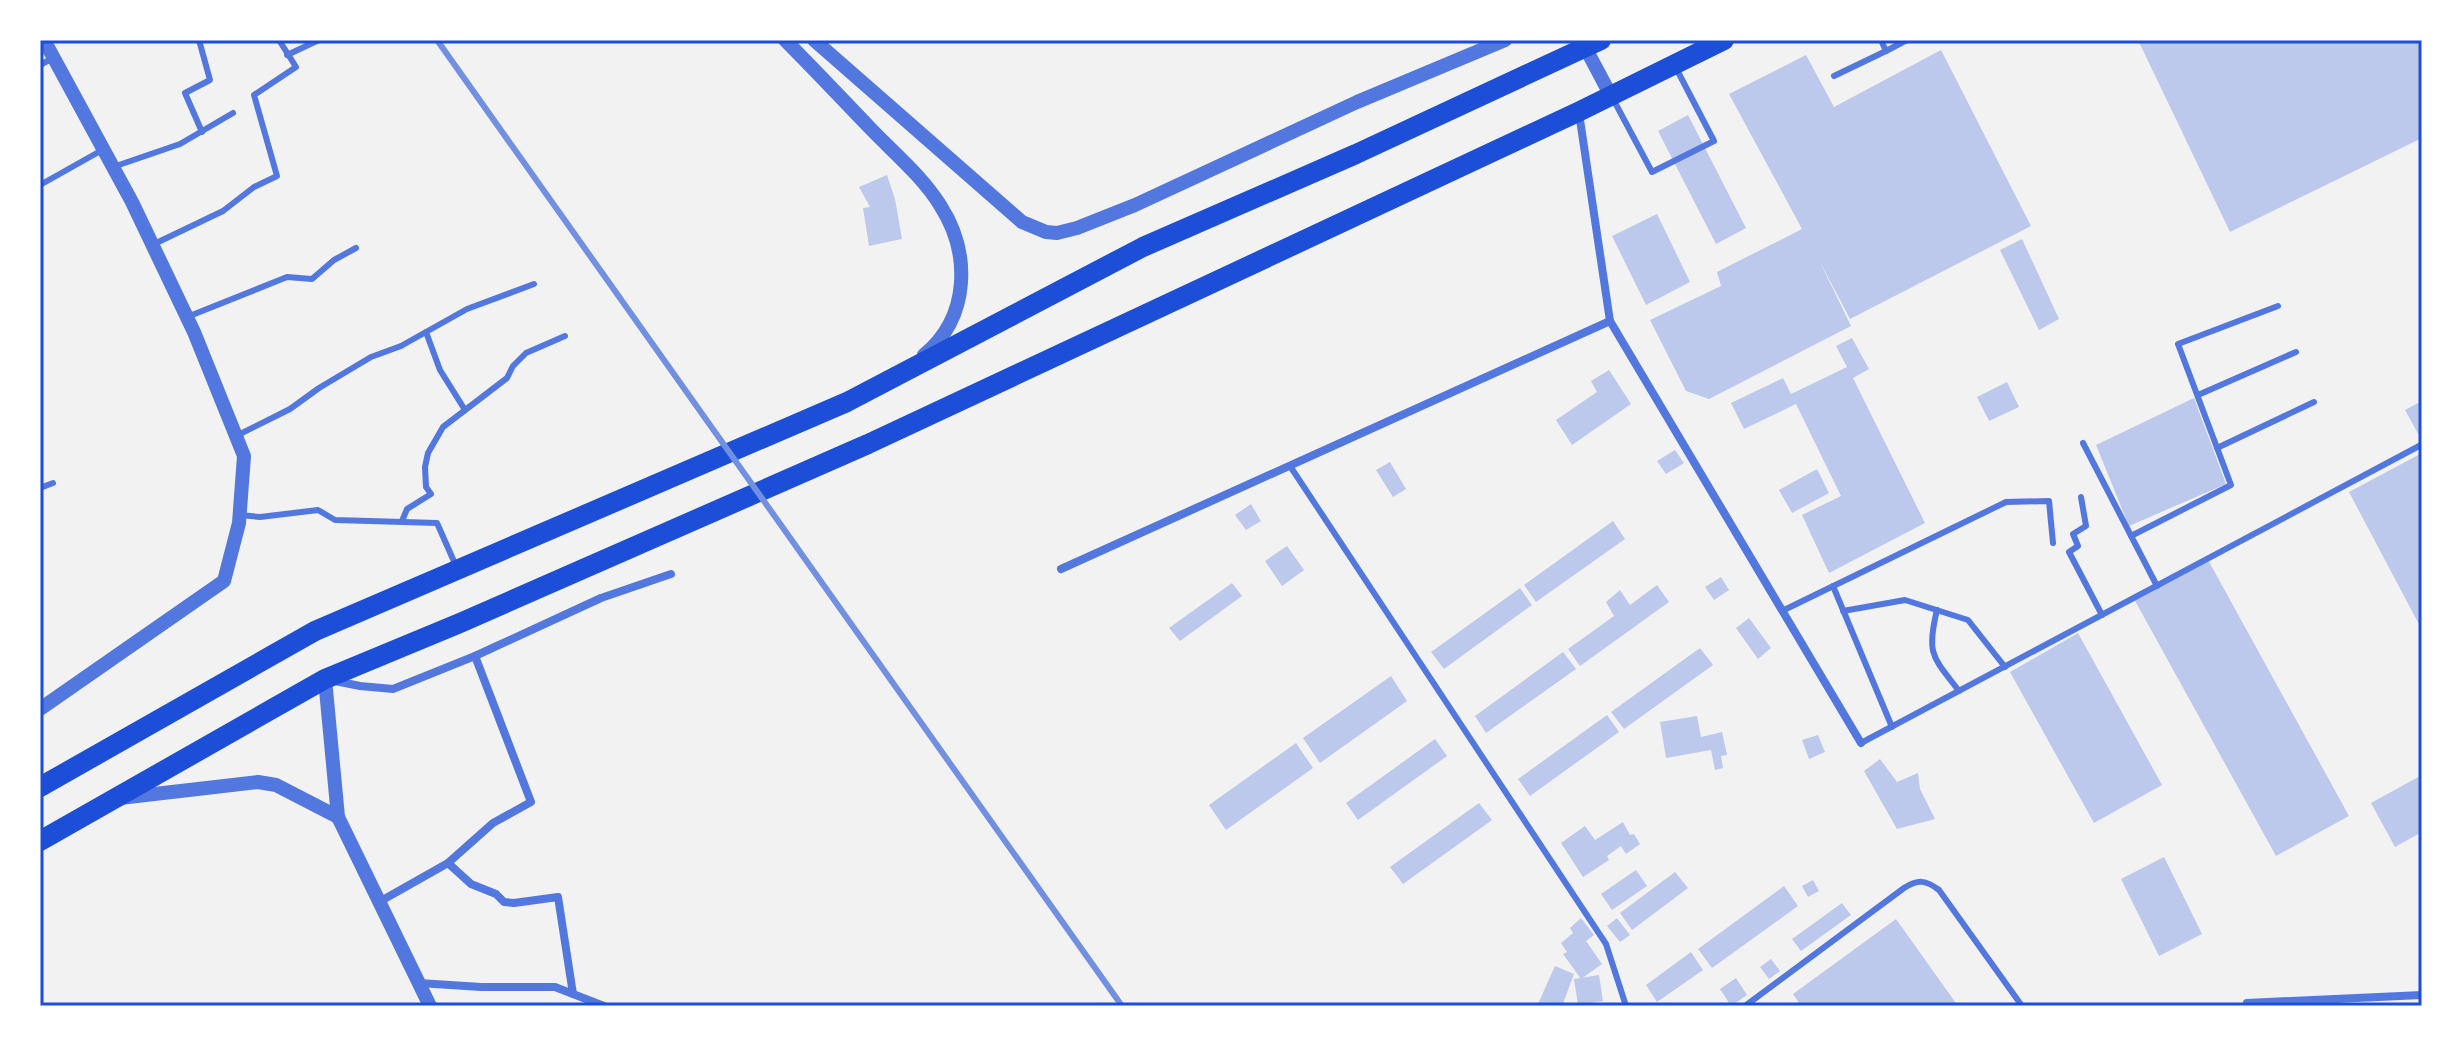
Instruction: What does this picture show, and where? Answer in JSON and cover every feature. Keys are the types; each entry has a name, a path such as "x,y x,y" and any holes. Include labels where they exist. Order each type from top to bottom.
{"main road":[{"path":"40,841 325,679 868,444 1578,112 1674,65 1702,45 1724,40"},
{"path":"40,787 315,631 847,402 1143,247 1356,154 1588,42"}],"street":[{"path":"40,709 224,581 240,515 244,456 187,317 104,149 47,61 44,40"},
{"path":"785,40 928,188 948,219 960,250 963,278 958,306 948,329 935,346 900,375"},
{"path":"814,40 1022,222 1037,230 1057,233 1135,205 1357,102 1505,40"},
{"path":"1588,42 1611,96"},
{"path":"1578,112 1610,321 1861,743"},
{"path":"1061,569 1610,321"},
{"path":"430,1006 338,817 325,679 393,689 475,656 601,598 671,574"},
{"path":"378,903 448,863 493,823 531,802 475,656"},
{"path":"113,799 258,782 276,785 338,817"},
{"path":"448,863 471,884 496,894 504,902 558,897 573,994"},
{"path":"418,983 555,987 604,1006"},
{"path":"2247,1003 2422,995"}],"lane":[{"path":"199,40 210,80 185,93 202,132"},
{"path":"152,245 223,211 254,187 277,176 254,95 296,67 279,40"},
{"path":"287,55 319,40"},
{"path":"1881,40 1886,51"},
{"path":"1834,76 1907,40"},
{"path":"1611,96 1652,172 1714,141 1674,65"},
{"path":"113,167 180,144 233,113"},
{"path":"40,185 104,149"},
{"path":"187,317 287,277 312,279 334,260 356,248"},
{"path":"236,436 290,409 371,357 401,346 467,309 534,284"},
{"path":"2131,536 2231,485 2178,344 2278,306"},
{"path":"426,332 440,370 465,410"},
{"path":"402,521 407,509 431,494 426,487 425,467 428,453 443,427 507,378 513,366 526,353 565,336"},
{"path":"2198,395 2296,352"},
{"path":"2217,448 2314,402"},
{"path":"2083,443 2157,586"},
{"path":"1861,743 2421,445"},
{"path":"1290,466 1606,944 1626,1006"},
{"path":"40,488 53,483"},
{"path":"2081,497 2086,526 2073,534 2078,546 2069,552 2102,615"},
{"path":"1782,611 2006,502 2049,501 2053,543"},
{"path":"240,515 260,517 318,510 335,520 437,523 457,569"},
{"path":"1833,586 1892,727"},
{"path":"1843,611 1905,600 1968,620 2005,667"},
{"path":"1937,610 1931,636 1934,659 1959,691"},
{"path":"1745,1006 1904,888 1922,881 1939,890 2022,1006"}],"building":[{"path":"2138,40 2422,40 2422,138 2230,232"},
{"path":"1941,50 2031,226 1850,319 1819,260 1851,326 1709,399 1686,391 1650,320 1721,286 1717,272 1802,229 1729,94 1806,55 1834,107"},
{"path":"1688,115 1746,228 1716,244 1658,131"},
{"path":"887,175 902,239 869,246 863,208 870,207 859,187"},
{"path":"1657,214 1690,282 1646,305 1612,236"},
{"path":"2022,239 2059,319 2039,330 2000,250"},
{"path":"1852,338 1869,369 1853,378 1925,523 1829,573 1802,515 1841,496 1796,404 1744,429 1731,403 1783,378 1791,394 1847,367 1836,346"},
{"path":"1609,370 1631,404 1572,445 1556,420 1597,392 1591,381"},
{"path":"2007,382 2019,407 1989,421 1977,397"},
{"path":"2194,398 2226,484 2129,526 2096,445"},
{"path":"2422,401 2422,441 2405,410"},
{"path":"1675,450 1684,463 1666,474 1657,461"},
{"path":"2422,453 2422,630 2349,492"},
{"path":"1390,462 1406,489 1393,497 1376,470"},
{"path":"1817,469 1829,493 1792,513 1779,490"},
{"path":"1251,504 1261,521 1246,530 1235,515"},
{"path":"1613,521 1625,539 1536,602 1524,585"},
{"path":"1287,546 1304,570 1282,586 1265,561"},
{"path":"2207,558 2349,816 2276,856 2134,599"},
{"path":"1721,577 1729,590 1714,600 1705,587"},
{"path":"1232,583 1242,596 1180,641 1169,628"},
{"path":"1657,585 1669,602 1580,666 1568,649 1614,616 1606,602 1620,590 1630,605"},
{"path":"1520,588 1532,605 1444,669 1431,652"},
{"path":"1749,618 1771,648 1758,659 1736,628"},
{"path":"2078,633 2162,785 2094,823 2010,672"},
{"path":"1700,648 1713,665 1624,729 1611,712"},
{"path":"1563,652 1576,669 1486,733 1475,716"},
{"path":"1391,676 1407,701 1320,763 1303,738"},
{"path":"1607,715 1619,732 1530,796 1518,779"},
{"path":"1697,716 1701,737 1722,732 1727,755 1721,756 1723,768 1715,770 1711,750 1666,758 1660,722"},
{"path":"1818,735 1825,752 1809,759 1802,740"},
{"path":"1435,739 1447,756 1358,820 1346,803"},
{"path":"1296,743 1313,768 1226,830 1209,805"},
{"path":"1880,759 1897,782 1918,773 1920,789 1935,819 1897,829 1864,771"},
{"path":"2422,775 2422,832 2395,847 2371,803"},
{"path":"1479,803 1492,820 1403,884 1390,867"},
{"path":"1623,822 1630,835 1634,834 1640,844 1626,854 1621,846 1607,856 1609,860 1583,877 1561,843 1585,826 1595,840"},
{"path":"2164,857 2202,934 2159,956 2121,879"},
{"path":"1636,870 1647,886 1612,910 1601,894"},
{"path":"1675,872 1688,888 1632,930 1620,913"},
{"path":"1813,880 1819,891 1808,897 1802,886"},
{"path":"1784,886 1798,906 1712,968 1698,949"},
{"path":"1842,903 1851,915 1801,951 1792,939"},
{"path":"1581,918 1594,935 1586,941 1602,964 1581,979 1563,954 1567,952 1561,943 1573,933 1570,928"},
{"path":"1617,918 1630,935 1620,942 1607,926"},
{"path":"1896,919 1958,1006 1801,1006 1793,994"},
{"path":"1691,952 1703,970 1657,1002 1646,985"},
{"path":"1771,959 1780,971 1769,979 1760,967"},
{"path":"1555,966 1574,974 1562,1006 1543,1006 1538,1004"},
{"path":"1599,975 1603,1001 1578,1005 1574,979"},
{"path":"1736,978 1747,995 1731,1006 1720,989"}],"railway":[{"path":"437,40 1122,1006"}]}
